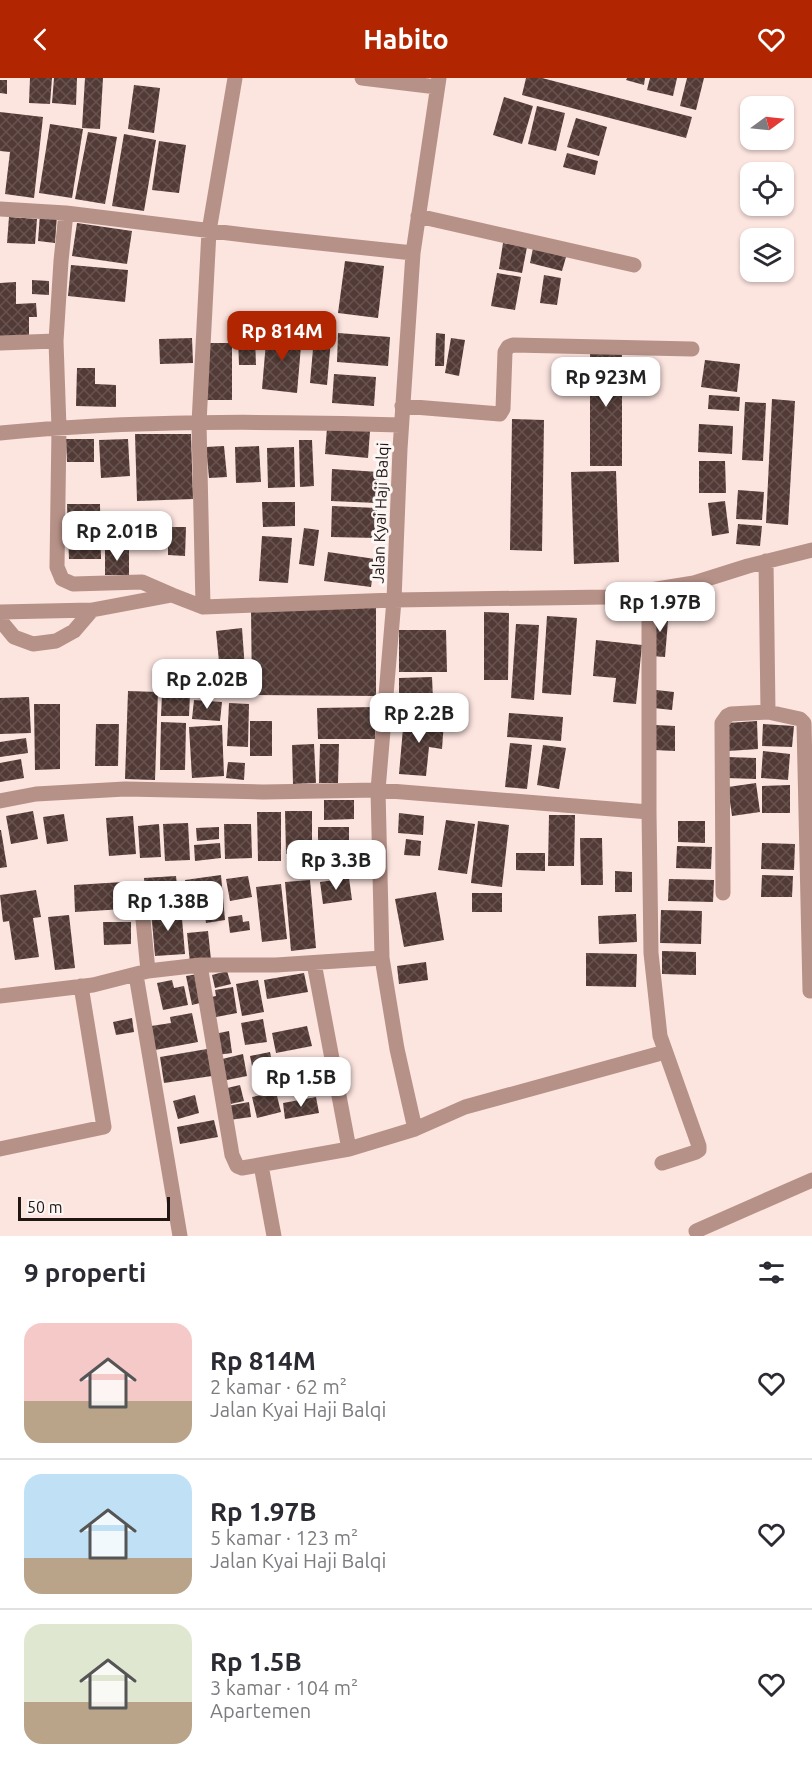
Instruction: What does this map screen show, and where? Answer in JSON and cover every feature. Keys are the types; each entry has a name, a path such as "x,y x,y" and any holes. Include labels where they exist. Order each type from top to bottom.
{"street":[{"path":"203,607 199,423 209,231 235,78"},
{"path":"362,78 438,83"},
{"name":"Jalan Kyai Haji Balqi","path":"438,83 412,253 401,425 394,600 607,597 694,583 812,550"},
{"path":"0,209 66,213 412,253"},
{"path":"66,213 56,341 59,428 57,567 62,579 73,584 142,582 203,607 394,600 378,790 382,958 415,1129"},
{"path":"418,216 634,265"},
{"path":"0,344 56,341"},
{"path":"402,406 500,414 503,409 505,352 513,345 693,349"},
{"path":"0,433 59,428 199,423 289,422 401,425"},
{"path":"766,561 768,712"},
{"path":"649,590 651,953 660,1036 699,1146 696,1152 662,1163"},
{"path":"0,612 92,610 172,596"},
{"path":"0,620 14,637 33,645 56,641 74,631 92,610"},
{"path":"723,893 722,723 726,716 731,714 768,712 800,719 804,723 810,991"},
{"path":"0,801 36,794 125,789 263,792 378,790 649,812"},
{"path":"141,899 142,973 180,1236"},
{"path":"0,996 93,985 142,973 200,965 315,963 382,958"},
{"path":"315,963 349,1149"},
{"path":"200,965 234,1163 242,1168 349,1149 415,1129 465,1107 665,1052"},
{"path":"0,1149 104,1127 81,986"},
{"path":"261,1165 274,1236"},
{"path":"696,1231 812,1180"}],"building":[{"path":"30,78 52,78 50,104 29,103"},
{"path":"54,78 77,78 76,105 52,103"},
{"path":"85,78 103,78 100,129 82,128"},
{"path":"526,78 542,78 692,117 686,138 522,95"},
{"path":"627,78 645,78 644,85 626,80"},
{"path":"650,78 677,78 673,96 647,90"},
{"path":"687,78 704,78 696,110 680,106"},
{"path":"0,80 7,80 7,94 0,93"},
{"path":"134,85 160,88 154,133 128,129"},
{"path":"504,97 533,106 522,144 493,135"},
{"path":"537,106 565,113 556,151 528,144"},
{"path":"0,112 43,117 34,198 5,194 10,152 0,151"},
{"path":"576,118 607,127 599,156 567,147"},
{"path":"50,124 83,129 72,198 39,193"},
{"path":"88,132 117,137 105,204 75,199"},
{"path":"124,134 156,140 144,211 112,206"},
{"path":"159,141 186,145 179,193 152,190"},
{"path":"567,153 598,161 595,175 563,167"},
{"path":"40,214 57,215 55,243 38,241"},
{"path":"9,217 37,219 35,244 7,243"},
{"path":"77,223 132,231 127,264 72,256"},
{"path":"503,243 527,247 522,273 499,269"},
{"path":"533,248 566,257 562,271 530,263"},
{"path":"345,261 384,266 378,318 338,313"},
{"path":"71,265 128,270 125,302 68,296"},
{"path":"497,273 521,277 515,310 491,306"},
{"path":"544,275 561,278 557,305 540,303"},
{"path":"32,280 49,281 49,295 32,294"},
{"path":"16,282 16,304 36,303 37,317 29,317 29,339 0,340 0,283"},
{"path":"315,326 332,327 327,385 310,383"},
{"path":"267,330 302,334 297,393 262,389"},
{"path":"338,333 390,337 388,366 337,362"},
{"path":"436,333 445,334 444,366 435,366"},
{"path":"192,338 193,363 160,364 159,339"},
{"path":"255,338 256,365 239,365 238,339"},
{"path":"451,338 465,340 459,376 445,373"},
{"path":"206,343 232,343 232,400 206,400"},
{"path":"590,350 622,351 622,466 590,466"},
{"path":"705,360 740,364 737,392 701,387"},
{"path":"77,368 95,368 95,384 116,385 116,407 76,406"},
{"path":"334,374 376,377 374,406 332,403"},
{"path":"709,395 740,397 739,411 708,409"},
{"path":"772,399 795,401 788,525 766,523"},
{"path":"745,402 766,403 763,461 742,460"},
{"path":"512,419 544,420 542,551 510,550"},
{"path":"699,424 733,426 732,454 698,452"},
{"path":"327,428 370,431 368,458 325,454"},
{"path":"135,434 191,434 193,499 137,501"},
{"path":"66,439 94,439 94,462 67,462"},
{"path":"128,439 130,476 101,478 99,440"},
{"path":"299,440 312,440 314,486 300,487"},
{"path":"224,446 227,477 209,478 206,447"},
{"path":"259,446 261,482 236,483 235,447"},
{"path":"294,447 295,487 268,488 267,448"},
{"path":"699,461 725,461 726,493 699,493"},
{"path":"332,469 379,472 377,503 331,501"},
{"path":"616,471 619,562 574,564 571,472"},
{"path":"738,490 764,492 762,520 736,519"},
{"path":"725,501 729,533 712,536 708,503"},
{"path":"262,502 295,502 295,526 263,527"},
{"path":"67,504 100,504 101,559 69,559"},
{"path":"332,506 377,508 376,538 331,537"},
{"path":"129,516 142,517 141,542 128,542"},
{"path":"738,524 762,526 760,546 736,544"},
{"path":"149,526 165,526 164,548 149,547"},
{"path":"168,527 186,527 185,556 168,555"},
{"path":"304,528 319,530 314,566 299,564"},
{"path":"262,536 292,538 288,583 259,581"},
{"path":"105,550 129,550 129,575 105,575"},
{"path":"328,552 375,559 371,587 324,581"},
{"path":"251,608 376,608 376,696 252,695"},
{"path":"656,608 669,609 665,657 651,656"},
{"path":"484,612 509,613 508,680 484,680"},
{"path":"547,616 577,618 571,695 542,693"},
{"path":"516,624 539,625 534,700 511,698"},
{"path":"242,628 245,670 220,672 216,631"},
{"path":"399,630 446,630 447,672 399,672"},
{"path":"596,640 642,645 636,704 613,702 616,678 593,676"},
{"path":"432,677 433,699 399,699 399,678"},
{"path":"656,690 674,692 672,710 654,708"},
{"path":"128,691 158,692 155,780 125,779"},
{"path":"162,695 190,695 189,716 161,716"},
{"path":"29,697 31,733 0,734 0,698"},
{"path":"194,700 222,702 220,721 192,719"},
{"path":"229,703 249,704 248,747 227,746"},
{"path":"34,704 60,704 60,769 35,770"},
{"path":"375,707 375,739 318,739 317,708"},
{"path":"509,713 563,717 561,741 507,737"},
{"path":"404,717 444,721 442,749 429,747 426,776 399,774"},
{"path":"250,721 272,721 272,756 250,756"},
{"path":"757,721 758,749 728,751 727,723"},
{"path":"161,722 186,723 185,770 160,770"},
{"path":"96,724 119,724 118,766 95,766"},
{"path":"763,724 794,726 792,747 762,746"},
{"path":"222,725 224,776 192,778 189,727"},
{"path":"655,725 675,726 675,751 654,750"},
{"path":"26,738 28,753 0,757 0,742"},
{"path":"510,743 532,745 527,789 505,787"},
{"path":"314,744 316,783 293,784 292,745"},
{"path":"320,744 339,744 338,783 319,783"},
{"path":"543,745 566,748 559,789 537,785"},
{"path":"763,751 790,754 788,780 761,778"},
{"path":"727,757 756,758 756,779 727,778"},
{"path":"21,759 24,778 0,782 0,763"},
{"path":"228,762 245,763 244,780 226,778"},
{"path":"756,783 760,812 732,816 728,787"},
{"path":"790,785 790,813 762,813 762,786"},
{"path":"324,800 354,800 354,819 324,820"},
{"path":"33,811 38,839 11,844 6,816"},
{"path":"285,811 312,811 312,854 286,854"},
{"path":"257,812 281,812 281,861 258,861"},
{"path":"399,813 424,816 423,835 398,833"},
{"path":"64,814 68,841 47,844 43,817"},
{"path":"549,815 575,815 574,866 548,866"},
{"path":"133,816 136,854 109,856 106,818"},
{"path":"446,820 475,824 467,874 438,870"},
{"path":"478,821 509,825 502,887 471,883"},
{"path":"678,821 705,821 705,843 678,842"},
{"path":"188,823 190,860 165,861 163,824"},
{"path":"159,824 161,857 140,858 138,826"},
{"path":"224,824 251,824 252,858 225,859"},
{"path":"219,827 219,839 197,841 196,828"},
{"path":"318,827 349,827 349,859 318,859"},
{"path":"0,830 7,867 0,868"},
{"path":"580,838 602,838 603,885 581,885"},
{"path":"406,839 421,841 420,856 404,855"},
{"path":"220,843 221,858 195,861 194,845"},
{"path":"762,843 795,844 794,870 761,869"},
{"path":"677,846 712,847 711,869 676,868"},
{"path":"516,853 545,853 545,871 516,870"},
{"path":"615,871 632,872 632,892 615,892"},
{"path":"221,875 225,920 206,923 203,900 188,902 185,880"},
{"path":"762,875 793,876 792,897 761,897"},
{"path":"176,876 178,894 146,897 144,878"},
{"path":"248,876 252,897 230,901 226,879"},
{"path":"349,878 352,900 323,904 320,882"},
{"path":"669,879 714,880 713,902 668,901"},
{"path":"310,880 316,948 291,951 285,882"},
{"path":"123,882 124,909 75,912 74,885"},
{"path":"281,884 287,939 262,942 256,887"},
{"path":"36,890 41,917 33,918 39,957 15,960 9,921 3,922 0,895"},
{"path":"436,892 444,940 404,947 395,899"},
{"path":"472,893 502,893 502,912 472,912"},
{"path":"181,907 185,954 155,956 151,910"},
{"path":"661,910 702,911 701,944 660,943"},
{"path":"636,914 637,942 599,944 598,916"},
{"path":"69,915 75,968 55,970 48,917"},
{"path":"242,915 243,922 249,921 250,930 230,933 228,917"},
{"path":"103,922 131,922 131,944 104,945"},
{"path":"208,931 211,960 190,963 187,933"},
{"path":"662,951 696,952 696,975 662,974"},
{"path":"586,953 637,954 636,987 586,986"},
{"path":"426,962 428,980 399,984 397,966"},
{"path":"227,971 231,984 215,988 212,975"},
{"path":"304,973 308,992 267,999 264,980"},
{"path":"198,974 204,1002 192,1005 186,976"},
{"path":"172,980 174,988 184,986 188,1005 163,1010 157,983"},
{"path":"258,980 264,1012 242,1016 236,984"},
{"path":"233,987 237,1013 211,1018 207,998 216,996 215,990"},
{"path":"192,1013 198,1042 155,1050 151,1026 171,1023 170,1017"},
{"path":"132,1018 134,1032 116,1035 113,1022"},
{"path":"263,1019 267,1042 245,1045 241,1023"},
{"path":"307,1026 312,1046 276,1053 272,1033"},
{"path":"229,1031 232,1053 217,1055 214,1034"},
{"path":"207,1049 212,1076 164,1083 160,1057"},
{"path":"270,1052 274,1071 254,1076 250,1056"},
{"path":"243,1054 247,1076 222,1081 218,1060"},
{"path":"240,1085 244,1101 226,1105 223,1089"},
{"path":"276,1092 281,1112 257,1118 252,1097"},
{"path":"195,1095 199,1113 178,1119 173,1101"},
{"path":"316,1097 319,1113 285,1119 283,1103"},
{"path":"249,1102 251,1117 229,1120 227,1106"},
{"path":"214,1120 218,1137 180,1144 177,1127"}]}
